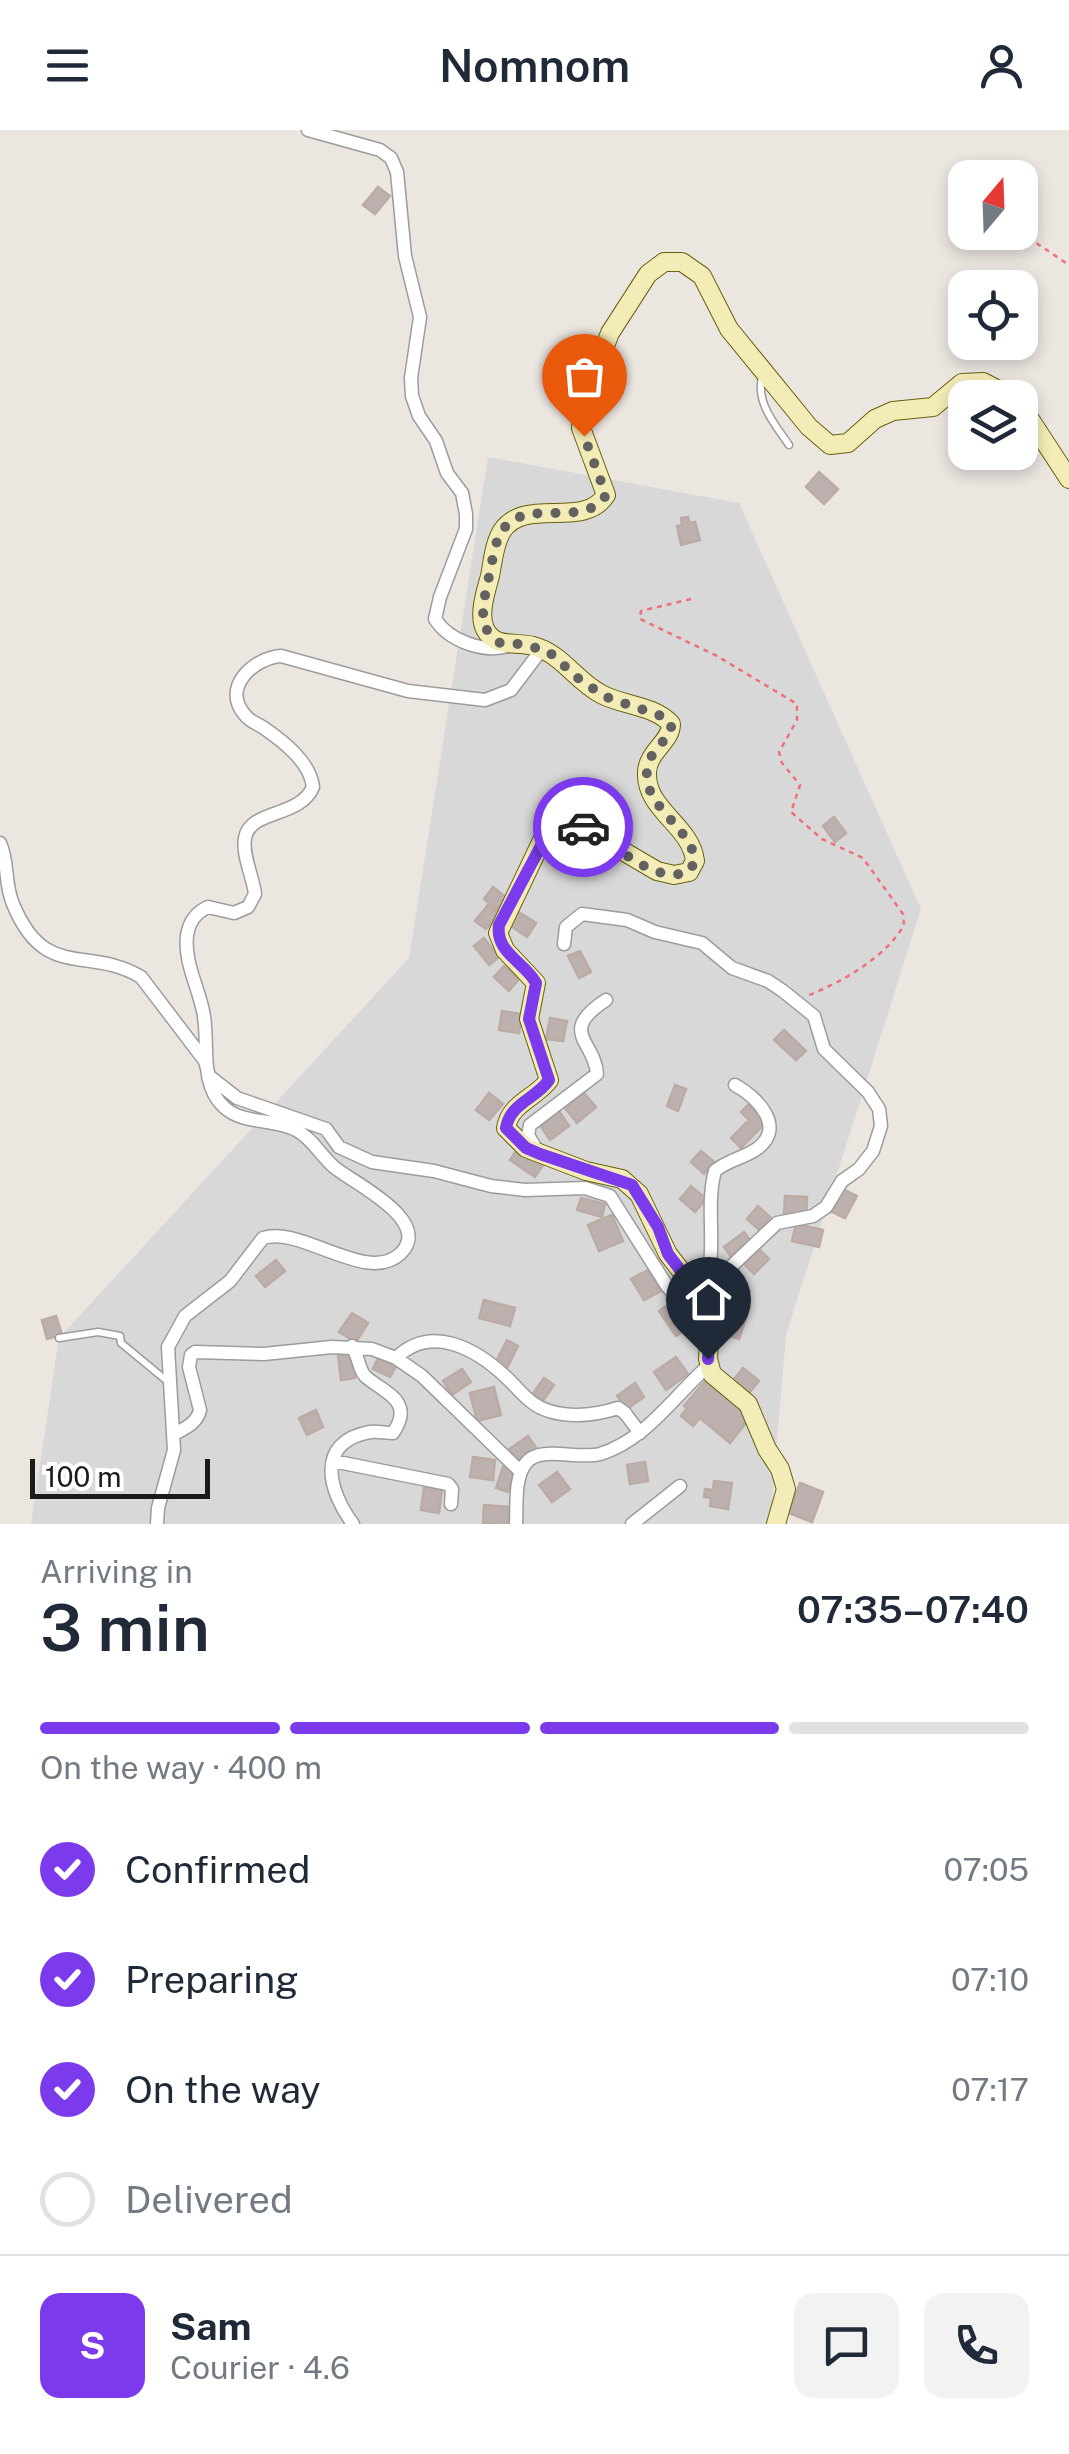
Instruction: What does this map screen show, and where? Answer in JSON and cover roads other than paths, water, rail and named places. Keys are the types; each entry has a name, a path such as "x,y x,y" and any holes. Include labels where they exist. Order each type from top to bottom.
{"street":[{"path":"308,130 380,150 395,164 405,256 420,317 412,396 447,473 462,493 466,514 464,538 435,620 443,630 469,644 491,649 520,644 542,649 594,690 652,711 671,724 669,736 649,762 648,786 660,809 686,836 695,861 689,872 666,874 574,823 558,821 546,832 498,933 505,950 536,983 529,1019 549,1080 513,1111 506,1128 526,1148 632,1185 658,1227 668,1254 701,1296 709,1317 708,1366 712,1374 748,1404 767,1450 780,1468 786,1489 776,1524"},
{"path":"510,646 490,636 483,618 499,537 504,527 526,514 594,507 606,495 582,428 582,405 610,333 648,274 664,262 673,260 702,276 729,328 822,442 848,443 875,419 892,411 933,406 948,394"},
{"path":"1038,431 1069,478"},
{"path":"542,649 511,690 485,700 408,691 292,657 270,657 244,674 237,694 242,712 290,749 309,772 313,787 305,801 262,819 247,833 245,846 255,894 248,907 234,913 208,907 192,918 187,955 204,1012 209,1076 238,1098 326,1129 340,1147 372,1162 434,1171 491,1186 525,1190 586,1188 610,1196 668,1286 709,1338"},
{"path":"0,843 6,856 6,882 13,905 38,944 62,958 129,970 142,977 205,1062 220,1104 229,1111 292,1128 305,1136 333,1166 399,1214 408,1230 404,1250 391,1260 380,1262 344,1256 282,1236 262,1238 230,1281 186,1316 168,1346 174,1450 158,1508 158,1524"},
{"path":"564,944 566,927 582,914 626,920 655,932 702,943 732,968 768,981 814,1016 824,1050 875,1100 881,1119 878,1138 866,1161 842,1181 820,1212 777,1223 701,1296"},
{"path":"540,1154 528,1134 530,1125 596,1074 596,1064 583,1046 582,1024 606,1000"},
{"path":"701,1296 712,1266 715,1171 760,1148 770,1134 770,1122 761,1107 735,1085"},
{"path":"396,1358 422,1341 455,1342 503,1374 537,1406 550,1412 587,1416 622,1409 640,1433"},
{"path":"174,1434 199,1416 189,1367 190,1355 195,1352 296,1353 352,1346 396,1358 422,1376 521,1472"},
{"path":"352,1346 363,1374 383,1386 400,1411 393,1433 370,1432 354,1437 339,1448 333,1461 333,1491 353,1524"},
{"path":"516,1524 521,1472 526,1462 535,1455 593,1456 640,1433 708,1366"},
{"path":"333,1461 448,1484 452,1488 451,1504"},
{"path":"632,1524 680,1486"}],"lane":[{"path":"764,372 760,393 770,418 789,445"},
{"path":"60,1338 98,1332 120,1336 121,1343 168,1381"}]}
